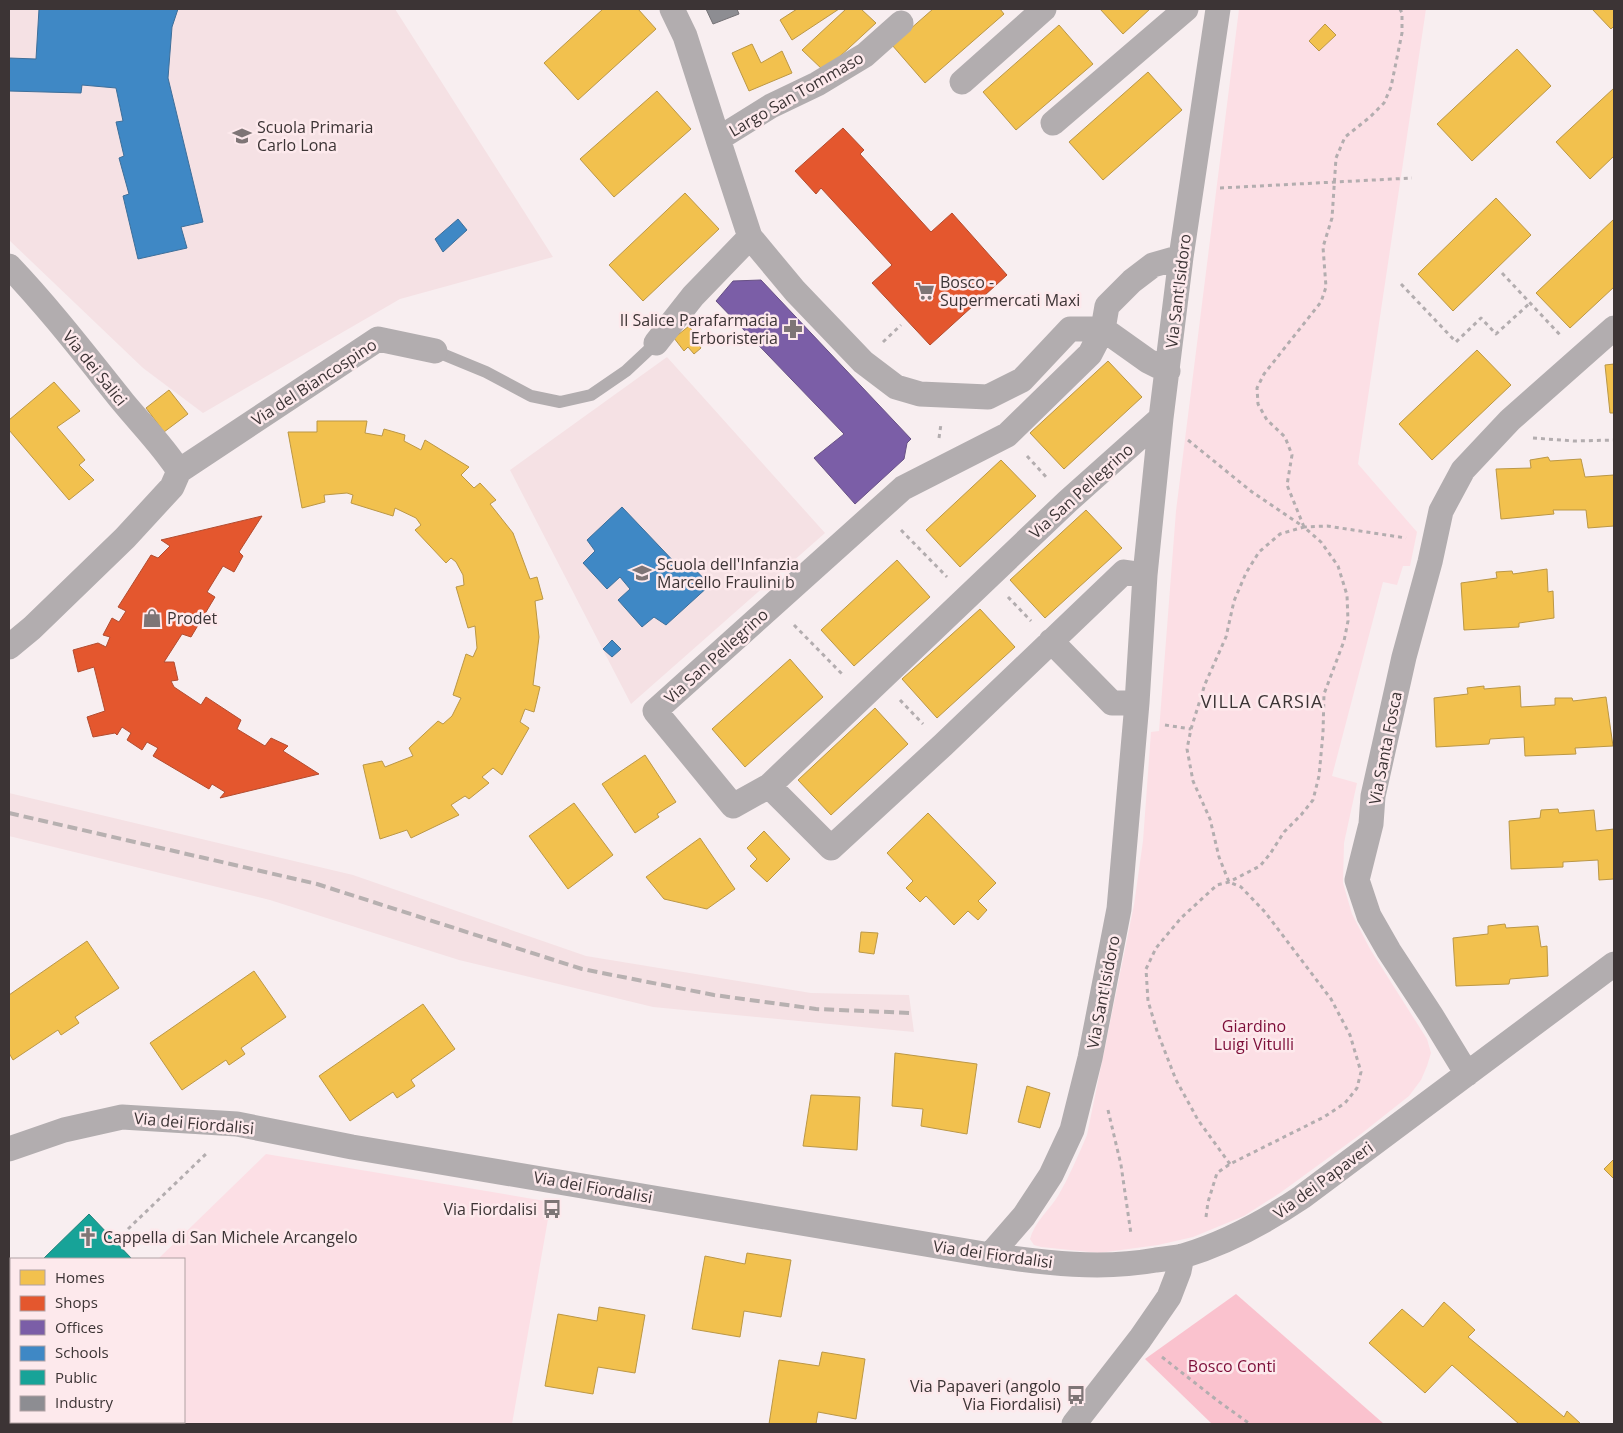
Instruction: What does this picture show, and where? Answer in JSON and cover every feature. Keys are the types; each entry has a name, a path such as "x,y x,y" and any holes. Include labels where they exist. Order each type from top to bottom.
{"street":[{"path":"672,9 685,36 718,139"},
{"path":"962,82 1044,9"},
{"path":"1053,124 1186,9"},
{"name":"Via Sant'Isidoro","path":"990,1255 1024,1216 1051,1175 1072,1130 1090,1058 1119,909 1146,575 1161,418 1181,257 1218,9"},
{"name":"Largo San Tommaso","path":"901,23 865,56 817,84 771,106 718,139 750,237 795,291 863,362 896,387 920,394 988,397 1022,380 1070,329 1104,329"},
{"name":"Via del Biancospino","path":"656,343 693,296 750,237"},
{"path":"1168,371 1148,361 1104,329 1107,306 1132,281 1153,265 1181,257"},
{"name":"Via dei Salici","path":"9,266 36,295 130,411 167,453 179,471"},
{"name":"Via Santa Fosca","path":"1467,1074 1369,916 1357,880 1371,824 1373,796 1404,656 1441,510 1463,470 1510,420 1614,328"},
{"name":"Via San Pellegrino","path":"1104,329 1090,354 1007,435 903,488 655,711 733,806 769,786 1068,501 1161,418"},
{"name":"Via del Biancospino","path":"9,647 32,628 126,538 172,487 179,471 378,339 435,351"},
{"path":"769,786 831,848 1124,572 1146,575"},
{"path":"1051,642 1112,703 1137,703"},
{"name":"Via dei Papaveri","path":"1182,1256 1230,1238 1268,1219 1302,1197 1614,964"},
{"name":"Via dei Fiordalisi","path":"9,1150 64,1130 122,1117 237,1124 352,1148 1039,1262 1087,1266 1134,1264 1182,1256"},
{"path":"1074,1424 1140,1339 1169,1297 1179,1272 1182,1256"}],"lane":[{"name":"Via del Biancospino","path":"435,351 486,372 531,396 560,402 591,395 626,371 656,343"}],"path":[{"path":"1304,527 1287,485 1292,455 1285,438 1267,420 1258,404 1257,388 1264,374 1321,302 1326,287 1323,247 1332,218 1336,158 1344,136 1384,104 1391,87 1402,33 1402,13 1400,9"},
{"path":"1192,184 1216,188 1412,178"},
{"path":"1502,273 1581,357"},
{"path":"1401,284 1456,342 1481,318 1496,334 1530,303"},
{"path":"1161,418 1252,492 1304,527 1321,542 1338,566 1347,595 1348,621 1344,641 1324,694 1319,776 1312,800 1284,832 1260,866 1229,882 1217,885 1182,918 1156,948 1146,969 1148,1001 1157,1031 1176,1080 1198,1120 1230,1164"},
{"path":"1510,420 1534,439 1614,440"},
{"path":"1007,435 1068,501"},
{"path":"880,508 967,597"},
{"path":"1206,1247 1203,1234 1208,1202 1217,1173 1230,1164 1324,1117 1345,1103 1357,1088 1361,1072 1350,1035 1331,999 1265,912 1241,887 1229,882 1219,857 1210,819 1193,781 1187,749 1205,684 1226,637 1234,601 1246,573 1259,552 1280,534 1304,527 1327,526 1434,542"},
{"path":"988,578 1051,642"},
{"path":"774,604 863,696"},
{"path":"881,679 942,745"},
{"path":"1106,1105 1121,1164 1134,1264"},
{"path":"128,1229 237,1124"},
{"path":"1140,1339 1218,1402 1250,1424"}],"shaded area":[{"name":"Scuola Primaria Carlo Lona","path":"9,9 395,9 553,257 400,299 203,413 143,368 9,240"},
{"path":"667,357 825,533 631,704 510,470"},
{"path":"9,793 353,875 586,956 811,993 909,995 914,1032 653,1007 459,960 270,900 9,836"}],"green space":[{"name":"Giardino Luigi Vitulli","path":"1239,9 1426,9 1358,464 1417,532 1410,566 1403,566 1397,585 1383,582 1332,776 1357,783 1344,843 1343,883 1352,914 1370,949 1427,1039 1431,1053 1421,1080 1409,1096 1361,1134 1280,1193 1244,1216 1193,1237 1158,1245 1099,1253 1041,1247 1034,1245 1030,1239 1032,1233 1058,1196 1087,1135 1134,905 1143,841 1151,732 1159,731 1176,511"},
{"path":"266,1154 551,1202 512,1424 94,1424 92,1423 185,1423 185,1258 159,1258"},
{"name":"Bosco Conti","path":"1236,1294 1384,1424 1212,1424 1145,1359"}],"building: Homes":[{"path":"603,9 638,9 656,29 578,100 544,63"},
{"path":"797,9 839,9 792,40 780,20"},
{"path":"846,9 861,9 876,23 824,71 802,50"},
{"path":"933,9 1000,9 1004,14 925,83 892,45"},
{"path":"1100,9 1150,9 1123,34"},
{"path":"1592,9 1614,9 1614,26 1611,29"},
{"path":"1325,24 1336,35 1319,51 1309,41"},
{"path":"1059,25 1093,64 1016,130 983,92"},
{"path":"752,44 761,63 782,51 792,73 749,91 732,53"},
{"path":"1517,49 1551,86 1472,161 1437,124"},
{"path":"1148,72 1182,110 1103,180 1069,142"},
{"path":"1614,88 1614,156 1590,179 1556,142"},
{"path":"657,91 691,129 614,197 580,159"},
{"path":"685,193 719,229 643,301 609,265"},
{"path":"1496,198 1531,235 1453,311 1418,274"},
{"path":"1614,219 1614,287 1570,328 1536,293"},
{"path":"689,326 696,336 693,338 701,348 694,354 688,347 684,351 674,338"},
{"path":"1477,350 1511,385 1432,460 1399,424"},
{"path":"1108,361 1142,397 1064,469 1030,433"},
{"path":"1614,364 1614,413 1610,413 1605,365"},
{"path":"54,382 80,411 57,427 85,460 79,465 94,480 69,500 9,430 9,420"},
{"path":"169,390 188,414 164,432 146,408"},
{"path":"317,421 367,421 365,433 382,436 384,429 405,435 404,441 421,450 425,440 469,467 461,475 474,488 480,483 496,500 490,504 513,533 530,579 537,577 543,599 535,601 539,637 533,685 540,687 534,712 525,709 520,722 529,728 502,775 493,768 482,777 489,783 469,799 465,796 451,805 459,815 411,838 407,830 380,839 363,765 382,761 385,767 413,756 409,748 438,721 443,724 452,716 461,698 453,695 466,654 473,657 477,648 475,626 468,628 456,587 464,585 463,575 456,562 451,558 446,563 415,530 421,525 416,518 395,508 393,516 351,503 353,495 347,493 324,495 325,502 302,508 288,432 317,432"},
{"path":"1548,457 1550,461 1581,459 1585,477 1614,475 1614,526 1588,528 1586,510 1553,510 1554,514 1501,519 1496,469 1531,468 1530,460"},
{"path":"1001,460 1036,496 960,567 926,530"},
{"path":"1086,510 1122,548 1045,618 1010,580"},
{"path":"897,560 930,597 854,666 821,630"},
{"path":"1547,569 1548,592 1553,591 1554,618 1519,623 1519,627 1464,630 1461,583 1497,578 1496,572 1512,571 1513,574"},
{"path":"980,609 1015,647 937,718 902,679"},
{"path":"790,659 823,697 745,767 712,729"},
{"path":"1484,686 1484,689 1520,686 1521,707 1555,705 1555,698 1572,698 1573,701 1606,697 1613,746 1575,748 1576,754 1525,756 1524,737 1490,739 1489,744 1436,747 1434,698 1468,694 1467,688"},
{"path":"875,708 908,744 831,815 798,780"},
{"path":"645,755 676,802 657,814 659,817 635,833 602,784"},
{"path":"574,803 613,855 568,889 529,836"},
{"path":"1558,809 1559,813 1594,810 1596,831 1614,829 1614,879 1599,880 1598,860 1563,862 1563,867 1511,869 1509,821 1540,818 1541,810"},
{"path":"928,813 996,883 978,901 987,910 978,920 968,911 954,925 926,896 920,902 906,888 913,881 887,853"},
{"path":"764,831 790,859 767,882 750,866 757,859 747,848"},
{"path":"700,838 735,889 707,909 664,899 646,877"},
{"path":"1505,924 1506,928 1538,926 1541,947 1547,946 1548,976 1510,979 1509,984 1456,986 1453,938 1488,934 1488,926"},
{"path":"861,932 878,933 874,954 859,952"},
{"path":"87,941 119,988 75,1017 79,1023 61,1035 58,1030 13,1060 9,1053 9,995"},
{"path":"254,971 286,1017 241,1048 245,1054 229,1065 226,1060 182,1090 150,1043"},
{"path":"423,1004 455,1049 411,1080 415,1086 397,1098 393,1092 350,1121 319,1076"},
{"path":"895,1053 977,1064 967,1134 921,1126 923,1109 892,1106"},
{"path":"1027,1086 1050,1093 1040,1128 1018,1122"},
{"path":"811,1095 860,1097 857,1150 803,1146"},
{"path":"1614,1159 1614,1179 1604,1169"},
{"path":"747,1253 791,1260 781,1317 744,1311 740,1337 692,1329 705,1256 745,1264"},
{"path":"1444,1302 1475,1330 1468,1337 1564,1417 1567,1411 1581,1424 1519,1424 1452,1365 1425,1393 1369,1343 1402,1309 1423,1327"},
{"path":"599,1307 645,1315 635,1373 598,1367 593,1394 545,1386 558,1314 597,1321"},
{"path":"822,1352 865,1359 856,1419 818,1412 816,1424 769,1424 779,1360 819,1366"}],"building: Shops":[{"path":"843,128 864,150 860,154 931,232 952,213 1007,275 930,345 872,283 892,265 821,188 816,194 795,171"},
{"path":"262,516 239,552 243,556 234,572 223,566 207,592 215,597 191,637 182,634 164,662 174,662 178,680 171,681 174,687 201,705 206,697 241,720 237,729 265,746 271,738 288,746 283,751 319,774 220,798 225,792 212,784 209,789 153,756 158,748 147,742 142,750 127,740 131,733 122,727 117,735 115,733 93,737 87,717 105,711 94,667 78,672 73,650 98,643 106,647 110,637 103,635 112,618 119,622 126,611 118,607 151,555 158,558 170,546 161,540"}],"building: Offices":[{"path":"761,280 911,439 907,443 904,459 855,504 814,458 844,434 716,301 733,281"}],"building: Schools":[{"path":"39,9 178,9 172,27 168,78 203,222 181,227 187,248 138,259 123,196 129,194 119,158 124,156 116,122 123,121 116,88 82,85 81,93 9,91 9,58 36,59"},
{"path":"458,219 467,230 443,252 435,239"},
{"path":"622,507 680,568 687,561 710,585 666,625 654,617 642,627 618,600 630,589 620,577 607,589 583,563 595,551 587,540"},
{"path":"612,640 621,649 612,657 603,649"}],"building: Public":[{"name":"Cappella di San Michele Arcangelo","path":"89,1214 131,1258 44,1258"}],"building: Industry":[{"path":"706,9 737,9 739,14 713,24"}],"railway":[{"path":"9,813 317,884 582,969 714,995 816,1009 911,1013"}],"place":[{"name":"Scuola Primaria Carlo Lona","path":"242,136"},
{"name":"Bosco - Supermercati Maxi","path":"925,291"},
{"name":"Il Salice Parafarmacia Erboristeria","path":"793,329"},
{"name":"Scuola dell'Infanzia Marcello Fraulini b","path":"642,573"},
{"name":"Prodet","path":"152,618"},
{"name":"Via Fiordalisi","path":"552,1209"},
{"name":"Cappella di San Michele Arcangelo","path":"88,1237"},
{"name":"Via Papaveri (angolo Via Fiordalisi)","path":"1076,1395"}],"district":[{"name":"VILLA CARSIA","path":"1262,701"}]}
